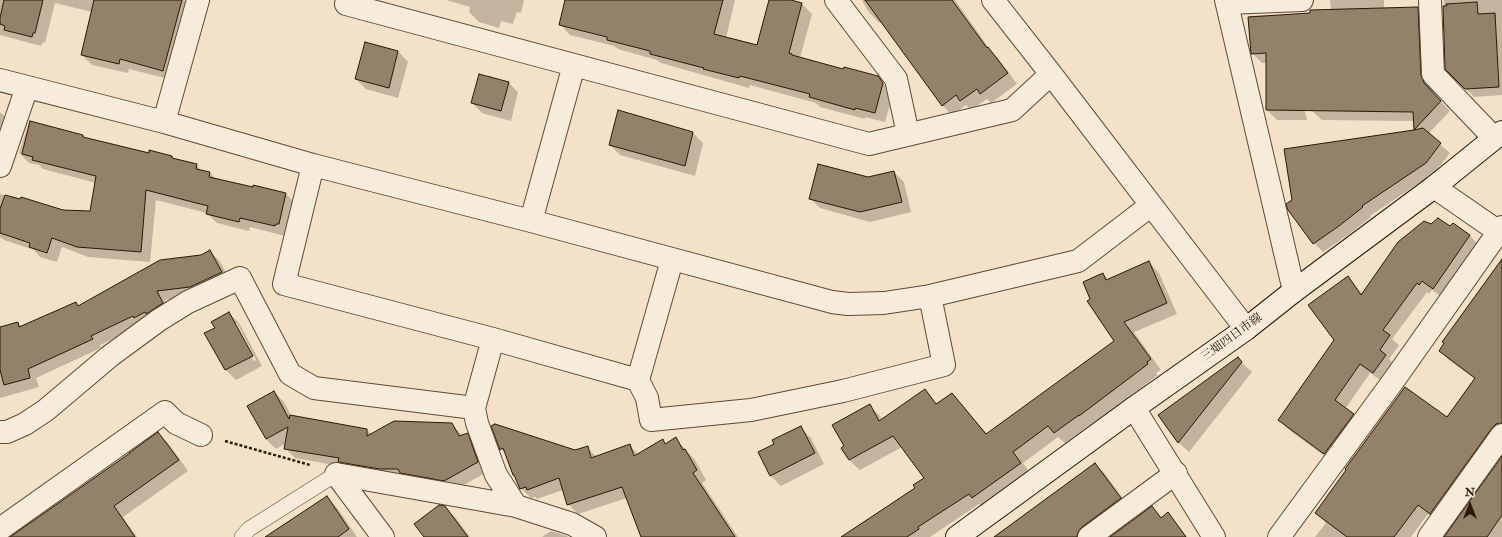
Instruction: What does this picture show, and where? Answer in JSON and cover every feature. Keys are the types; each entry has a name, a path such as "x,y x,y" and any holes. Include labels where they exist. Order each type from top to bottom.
{"street":[{"path":"164,122 198,0"},
{"path":"347,0 346,4 869,144 1012,110 1051,74"},
{"path":"836,0 896,79 908,134"},
{"path":"993,0 1246,329"},
{"path":"1294,291 1226,2 1302,0"},
{"path":"1430,0 1433,74 1498,135"},
{"path":"531,221 574,64"},
{"path":"0,80 164,122 313,165 531,221 672,260 824,300 848,304 884,303 930,296 1078,261 1150,206"},
{"path":"0,166 27,87"},
{"name":"三畑四日市線","path":"957,537 1134,408 1246,329 1294,291 1434,187 1498,135"},
{"path":"313,165 284,284 493,339 638,380"},
{"path":"1279,537 1501,231 1434,187"},
{"path":"672,260 638,380 647,398 651,420 751,410 843,391 944,365 930,296"},
{"path":"0,432 7,432 25,424 46,410 110,356 165,316 188,302 240,278 290,374 314,388 474,408"},
{"path":"493,339 474,408 477,423 496,475 516,506"},
{"path":"1134,408 1176,473 1214,537"},
{"path":"10,529 165,412 176,423 201,435"},
{"path":"1429,537 1502,435"},
{"path":"1089,537 1176,473"},
{"path":"336,474 516,506 572,524 595,537"},
{"path":"336,474 383,537"}],"lane":[{"path":"242,537 249,528 336,474"}],"path":[{"path":"201,435 285,458 336,474"}],"building":[{"path":"4,0 43,0 35,33 33,33 32,37 4,30 5,26 0,24 0,18"},
{"path":"94,0 182,0 163,71 120,59 119,64 81,55"},
{"path":"565,0 723,0 714,34 757,45 769,0 791,0 802,3 789,53 843,69 844,67 878,76 883,83 875,113 855,108 855,110 809,97 810,94 740,76 739,78 703,69 704,68 650,54 650,51 607,40 607,37 559,25"},
{"path":"865,0 952,0 987,48 988,47 1008,73 980,94 977,89 960,101 956,95 942,106"},
{"path":"1477,2 1478,14 1495,13 1499,87 1465,89 1445,69 1443,6 1447,6 1446,4"},
{"path":"1418,7 1421,75 1424,83 1441,101 1414,130 1413,112 1266,110 1266,53 1251,54 1248,17 1310,13 1310,10"},
{"path":"365,42 398,51 389,88 355,79"},
{"path":"479,74 509,82 501,111 471,103"},
{"path":"618,110 693,132 685,166 609,145"},
{"path":"30,121 83,135 83,137 149,153 149,150 172,156 172,158 197,164 196,169 210,172 209,177 286,193 279,224 276,224 275,226 240,218 239,222 206,214 208,206 146,190 141,252 77,247 52,238 47,253 29,247 30,243 0,233 0,209 5,195 20,199 21,197 63,210 90,211 96,176 32,160 33,157 22,154"},
{"path":"1423,128 1441,143 1426,163 1362,206 1363,207 1339,226 1313,244 1288,210 1286,204 1292,200 1284,149"},
{"path":"818,164 868,177 894,171 902,202 860,212 809,199"},
{"path":"1438,218 1450,226 1453,223 1470,235 1433,289 1422,281 1419,285 1417,283 1383,330 1390,335 1380,350 1386,355 1373,373 1360,364 1335,400 1354,414 1324,454 1278,420 1334,340 1308,305 1348,276 1361,295 1398,242 1424,221 1431,224"},
{"path":"210,250 222,272 190,287 157,291 163,303 146,314 145,312 134,318 133,316 91,336 93,339 28,369 30,378 4,385 0,370 0,327 18,322 19,327 76,302 78,306 160,260 201,255"},
{"path":"1502,259 1502,423 1496,424 1492,428 1430,514 1418,505 1394,537 1347,537 1315,513 1405,387 1447,417 1475,378 1439,351 1444,343 1442,342"},
{"path":"1149,261 1167,303 1124,322 1151,359 1147,362 1148,364 1054,433 1048,426 1013,452 1021,463 972,498 969,494 918,527 919,529 907,537 841,537 915,488 913,485 924,478 893,436 849,460 841,448 844,446 832,425 870,404 879,421 925,389 936,404 952,393 986,434 1114,341 1087,301 1090,299 1083,282 1103,273 1106,280"},
{"path":"229,312 253,356 225,370 204,333 215,328 211,322"},
{"path":"1238,357 1242,362 1178,443 1158,415"},
{"path":"274,391 289,419 290,415 367,429 367,436 394,421 452,423 459,436 468,433 478,462 444,481 400,473 398,469 380,469 338,462 339,458 284,449 288,427 266,439 247,406"},
{"path":"495,424 575,450 588,446 591,458 630,444 634,456 663,439 665,444 676,437 697,470 693,473 735,537 641,537 622,487 567,505 559,478 527,490 526,487 520,489 503,448 500,450 491,426"},
{"path":"801,426 815,453 770,476 758,452 774,444 772,440"},
{"path":"158,432 179,460 114,506 135,537 10,537 130,453"},
{"path":"1502,456 1502,515 1487,537 1444,537"},
{"path":"1095,463 1121,498 1082,527 1078,532 1077,537 994,537"},
{"path":"327,496 349,529 338,537 265,537"},
{"path":"439,505 445,506 468,537 424,537 414,524"},
{"path":"1152,506 1161,518 1168,512 1186,537 1110,537"}]}
